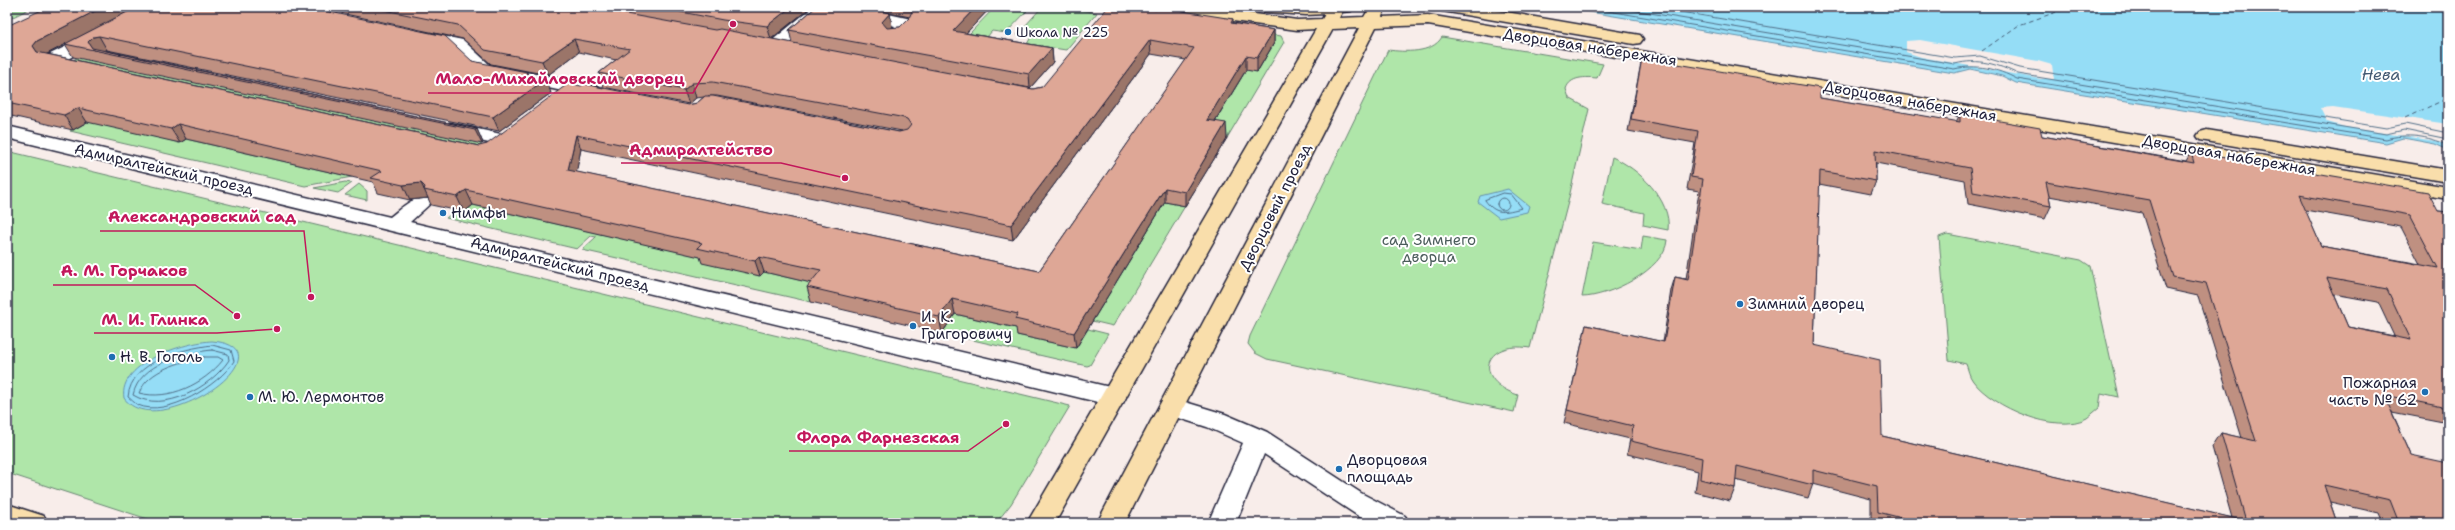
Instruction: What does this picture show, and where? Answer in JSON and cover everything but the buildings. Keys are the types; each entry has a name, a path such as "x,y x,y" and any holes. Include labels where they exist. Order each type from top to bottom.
{"main road":[{"path":"1170,7 1265,22 1336,12"},
{"path":"1264,7 1336,12"},
{"name":"Дворцовая набережная","path":"1448,7 2448,176"},
{"path":"1041,523 1336,12"},
{"name":"Дворцовая набережная","path":"1336,12 1374,14 1428,20 2448,193"},
{"name":"Дворцовый проезд","path":"1172,406 1374,14"},
{"path":"1111,523 1172,406"},
{"path":"7,514 34,523"}],"street":[{"path":"798,52 768,46 818,8"},
{"path":"884,18 904,24 904,27 895,36"},
{"path":"96,54 74,57 113,28"},
{"path":"403,32 457,44 484,70 610,95"},
{"path":"553,102 572,88"},
{"path":"432,125 509,135 485,153 439,143"},
{"name":"Адмиралтейский проезд","path":"7,132 1114,397"},
{"path":"394,224 421,202"},
{"path":"1172,406 1230,425 1258,439 1284,454 1350,500 1395,523"},
{"path":"1222,523 1258,439"}],"green space":[{"path":"7,7 33,7 7,20"},
{"path":"995,7 1027,11 1006,33 992,31 987,37 969,34"},
{"path":"1042,7 1062,7 1097,13 1066,50 1027,44 1031,37 1017,35"},
{"path":"1265,33 1281,36 1284,42 1227,138 1207,134 1246,70 1257,71 1274,44"},
{"name":"сад Зимнего дворца","path":"1442,37 1603,64 1597,78 1579,78 1571,82 1566,89 1569,98 1589,109 1568,202 1530,348 1514,347 1502,350 1493,355 1489,363 1489,371 1494,380 1503,388 1518,395 1514,412 1267,359 1255,353 1248,344 1250,336 1388,50 1417,51 1432,46"},
{"path":"81,56 485,141 479,146 73,60"},
{"path":"95,118 179,143 186,139 352,177 305,186 70,131"},
{"path":"7,151 1070,406 1011,504 996,523 160,523 7,473"},
{"path":"1612,157 1632,169 1651,186 1665,207 1668,219 1668,230 1643,225 1644,213 1602,204"},
{"path":"345,182 352,183 338,193 314,188"},
{"path":"359,184 367,191 367,200 345,195"},
{"path":"1165,202 1185,206 1113,326 1092,321"},
{"path":"473,205 707,258 759,276 764,272 825,286 811,302 582,250 596,237 591,236 577,249 446,218 456,210 464,212"},
{"path":"1947,234 2081,260 2090,266 2119,397 2101,393 2099,408 2087,418 2074,422 2059,423 2043,421 2010,409 1995,400 1982,391 1973,381 1966,364 1949,360 1939,237"},
{"path":"1643,236 1667,240 1664,251 1657,262 1634,280 1620,287 1593,296 1582,297 1593,242 1641,250"},
{"path":"955,314 1020,329 1017,335 1076,348 1088,329 1108,334 1090,365 1087,366 942,333"}],"water":[{"name":"Нева","path":"1560,7 2448,7 2448,150 2435,144 2403,138 2386,143 2016,83 2002,76 1970,69 1954,73"},
{"path":"1508,189 1529,206 1527,212 1499,218 1478,202 1480,196"},
{"path":"212,341 234,347 238,359 230,375 212,390 188,402 163,410 141,409 124,398 125,385 132,374 142,364 156,356 186,345"}],"pier":[{"path":"1920,40 2038,61 2052,65 2054,79 2040,79 1921,57 1906,52 1906,41"},
{"path":"2333,107 2448,124 2448,143 2345,127 2327,122 2320,108"}],"ferry route":[{"path":"1982,51 2019,25 2071,7"},
{"path":"2405,118 2448,98"}],"place":[{"name":"Мало-Михайловский дворец","path":"733,24"},
{"name":"Школа № 225","path":"1008,32"},
{"name":"Адмиралтейство","path":"845,178"},
{"name":"Нимфы","path":"443,213"},
{"name":"Александровский сад","path":"311,297"},
{"name":"Зимний дворец","path":"1740,304"},
{"name":"А. М. Горчаков","path":"237,316"},
{"name":"И. К. Григоровичу","path":"913,326"},
{"name":"М. И. Глинка","path":"277,329"},
{"name":"Н. В. Гоголь","path":"112,357"},
{"name":"Пожарная часть № 62","path":"2425,392"},
{"name":"М. Ю. Лермонтов","path":"250,397"},
{"name":"Флора Фарнезская","path":"1006,424"},
{"name":"Дворцовая площадь","path":"1339,469"}]}
